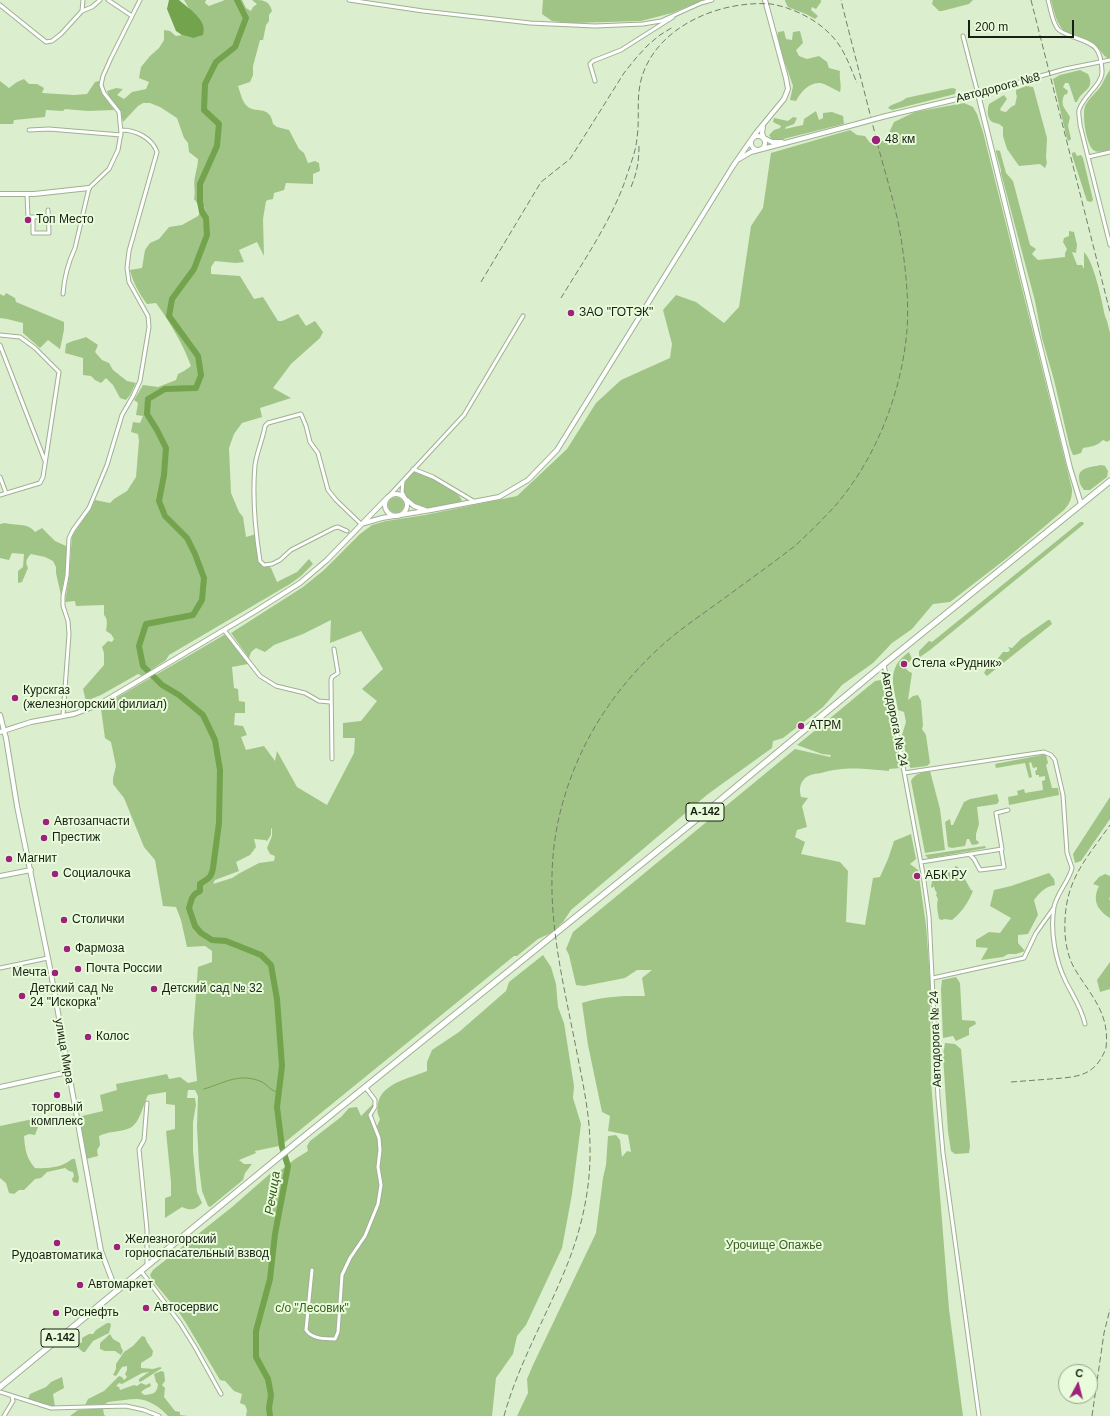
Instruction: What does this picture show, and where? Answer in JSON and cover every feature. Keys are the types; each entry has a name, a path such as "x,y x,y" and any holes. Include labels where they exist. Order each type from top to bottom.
{"highway":[{"name":"А-142","path":"0,1387 270,1164 366,1088 719,801 884,664 1110,481"}],"street":[{"path":"82,10 83,0"},
{"path":"0,6 46,42 52,41 61,34 82,10 92,7 100,0"},
{"path":"108,0 132,16"},
{"path":"63,294 70,257 75,248 90,188 109,169 118,150 121,135 119,112 104,93 101,85 103,76 140,0"},
{"path":"349,0 423,11 554,25 595,26 643,24 661,20 701,3 712,0"},
{"path":"361,524 396,515 499,497 528,480 557,450 733,166 752,138 784,99 788,88 765,0"},
{"path":"1048,0 1054,22 1057,27 1066,34 1093,44 1098,50 1103,73 1101,79 1084,99 1079,110 1080,125 1110,245"},
{"path":"595,81 590,64 593,61 621,50 680,13"},
{"path":"963,36 1070,468 1081,504"},
{"name":"Автодорога №8","path":"787,142 978,94 1065,69 1110,60"},
{"path":"760,150 765,145 762,130 769,118"},
{"path":"30,130 56,130 121,135"},
{"path":"63,716 69,634 68,621 63,606 63,596 67,576 69,538 89,508 108,465 122,415 140,381 149,327 148,316 129,282 127,268 129,250 157,152 155,147 145,137 136,132 121,130"},
{"path":"752,138 757,135 772,142 787,142"},
{"path":"752,138 752,147 760,150"},
{"path":"733,166 744,155 787,142"},
{"path":"1088,157 1110,152"},
{"path":"0,194 65,192 90,188"},
{"path":"27,194 28,217 48,216"},
{"path":"33,217 33,233 49,233 48,210"},
{"path":"2,731 31,722 74,714 98,705 300,583 327,560 464,415 523,316"},
{"path":"0,335 20,337 35,348 59,372 45,461 44,477 40,483 0,495"},
{"path":"0,345 45,461"},
{"path":"347,531 338,527 334,528 291,550 280,560 272,564 264,564 260,561 253,495 258,449 265,426 268,423 301,414 310,442 318,453 328,490 336,500 361,524"},
{"path":"413,469 433,477 475,502"},
{"path":"0,477 6,493"},
{"path":"388,496 385,502 386,509 390,514 396,515 406,510 407,506 402,492 404,479"},
{"path":"388,496 397,494 405,498 416,507 431,510"},
{"path":"224,630 260,676 276,686 305,693 319,701 330,702"},
{"path":"332,759 330,702 331,680 332,677 338,673 334,649"},
{"name":"Автодорога № 24","path":"884,664 921,862 929,916 938,1098 943,1154 979,1416"},
{"name":"улица Мира","path":"0,715 48,958 101,1251 112,1280 119,1289"},
{"path":"904,773 1044,752 1051,755 1055,760 1063,795 1067,853 1072,868 1055,904 1053,923 1057,958 1066,981 1083,1015 1085,1024"},
{"path":"968,854 974,858 980,870 1004,866 996,813 1008,810"},
{"path":"921,862 1001,849"},
{"path":"0,876 31,870"},
{"path":"933,978 1024,958 1036,934 1054,909"},
{"path":"0,968 48,958"},
{"path":"0,1087 68,1072"},
{"path":"312,1270 306,1330 309,1334 315,1337 335,1339 338,1332 342,1275 350,1258 365,1236 378,1204 381,1186 378,1167 380,1150 379,1138 370,1115 375,1107 375,1100 366,1088"},
{"path":"147,1103 144,1140 139,1149 147,1230 147,1266"},
{"path":"141,1271 196,1347 221,1394"},
{"path":"0,1392 51,1408 126,1406 144,1410 159,1416"},
{"path":"4,1416 13,1401 12,1396"}],"green space":[{"path":"184,0 206,0 205,3 209,6 225,0 242,0 246,8 251,11 257,4 252,0 265,1 271,7 272,11 269,15 269,21 266,25 263,40 260,40 253,66 253,75 250,82 238,86 242,99 250,108 262,110 269,114 273,124 277,127 289,130 299,149 304,153 308,163 315,161 319,163 320,171 313,174 313,184 286,183 284,190 274,193 273,199 266,201 263,219 264,256 257,242 239,250 244,262 236,263 215,261 211,267 211,274 240,276 254,299 263,297 278,321 282,321 298,314 306,326 315,321 323,332 320,338 291,364 273,388 291,398 260,408 262,417 242,423 234,434 229,448 231,493 239,512 243,517 246,537 256,534 260,561 271,568 277,582 297,572 309,559 313,564 290,584 169,655 166,660 142,676 138,674 101,695 86,701 83,689 104,665 104,653 102,647 108,641 112,642 114,639 111,634 106,631 107,622 104,615 104,605 76,606 75,601 65,602 69,577 72,536 92,507 95,500 110,503 127,491 136,477 139,441 138,434 131,432 133,422 140,423 143,416 136,415 138,403 134,400 143,385 158,387 176,380 178,374 191,366 176,333 156,303 147,304 141,296 130,270 142,268 145,250 150,243 159,239 169,227 182,225 198,216 205,208 202,204 198,204 194,199 194,180 198,159 189,152 188,143 184,138 177,118 160,107 150,103 143,103 138,106 123,122 118,109 107,91 116,88 123,89 117,95 124,99 132,92 146,89 149,82 139,78 141,67 159,48 164,40 164,30 170,31 176,36 182,35 193,38 199,18 190,10"},
{"path":"543,0 703,0 672,13 641,21 572,23 552,21 542,14"},
{"path":"785,0 821,0 816,9 812,7 811,10 818,16 815,19 788,7"},
{"path":"933,0 973,0 969,4 939,11 932,4"},
{"path":"1051,0 1110,0 1110,59 1107,58 1093,43 1067,33 1063,29 1057,21"},
{"path":"784,31 786,39 792,40 793,32 800,31 803,43 796,50 799,56 807,59 819,56 827,62 829,68 840,71 840,92 821,83 817,83 812,84 804,90 796,101 790,100 793,86 777,40 778,32"},
{"path":"1080,70 1088,74 1090,83 1089,87 1077,102 1075,102 1069,84 1065,83 1063,87 1068,91 1067,94 1064,95 1063,102 1064,107 1070,117 1068,126 1071,139 1069,141 1067,139 1053,79 1060,75"},
{"path":"1110,70 1110,150 1097,152 1089,144 1084,123 1084,110 1085,106 1101,86"},
{"path":"24,79 29,84 37,84 44,88 42,93 74,95 87,94 95,82 99,81 101,92 114,110 46,110 45,117 14,120 13,124 0,124 0,81 9,88"},
{"path":"1026,86 1033,87 1047,138 1047,163 1045,168 1040,164 1019,166 1007,149 1003,136 1003,127 992,122 988,116 989,104 1004,95 1007,99 1000,109 1001,111 1006,112 1015,105 1017,96 1016,90"},
{"path":"952,88 956,89 955,94 892,110 888,108 906,98"},
{"path":"964,103 973,107 977,114 983,132 1072,489 1071,498 1068,505 1007,558 950,602 933,604 912,629 892,643 873,663 842,685 823,707 783,738 773,741 772,748 708,794 571,910 563,922 551,933 538,939 517,956 514,956 284,1143 279,1134 279,1146 255,1151 256,1153 239,1160 244,1164 252,1164 245,1173 243,1180 210,1207 208,1206 202,1191 199,1167 197,1126 198,1096 195,1090 188,1090 187,1098 195,1098 196,1105 193,1122 193,1151 197,1192 202,1203 193,1209 182,1207 165,1218 165,1198 171,1196 166,1131 175,1129 175,1105 166,1104 166,1092 148,1095 139,1118 130,1128 99,1136 100,1145 97,1150 98,1156 86,1159 78,1117 103,1111 100,1095 117,1090 116,1084 167,1074 169,1079 180,1077 188,1083 197,1081 193,1034 198,967 212,962 212,951 205,946 187,947 181,920 176,907 163,906 155,860 144,847 124,798 113,784 116,766 111,742 105,738 101,709 107,706 111,701 224,635 227,636 249,661 248,664 232,667 234,688 238,689 239,701 245,702 245,713 235,713 234,725 243,726 247,735 241,737 246,750 264,746 275,761 277,751 297,787 327,805 354,753 355,738 343,738 343,723 361,721 377,701 362,689 383,669 361,631 330,643 331,620 303,634 274,645 265,652 256,648 251,652 249,658 231,633 303,587 324,570 360,534 372,525 517,496 567,449 596,403 621,380 670,358 672,344 663,310 676,295 696,302 724,323 739,307 751,226 763,208 771,153 850,130 857,135 865,136 870,143 888,140 888,135 894,122 915,112","holes":["272,828 272,836 267,848 270,854 275,856 274,861 259,863 232,878 213,884 215,880 239,871 236,862 250,855 256,847 254,839 267,841 271,835"]},
{"path":"816,111 819,120 823,118 823,113 832,112 843,116 844,124 783,139 772,140 769,135 781,126 773,122 774,118 788,121 793,117 797,118 794,124 786,127 785,129 803,125 804,119"},
{"path":"996,150 1000,151 1006,173 1013,181 1030,245 1036,249 1032,254 1038,260 1065,257 1067,249 1063,242 1064,238 1069,236 1069,231 1074,232 1077,245 1076,253 1072,252 1077,265 1082,265 1084,269 1084,252 1091,264 1100,292 1110,333 1110,440 1107,442 1103,440 1091,447 1083,448 1081,453 1075,455 1073,455 1070,448 1054,380 1042,338 1035,301"},
{"path":"1075,152 1077,156 1081,155 1083,158 1093,200 1091,202 1087,201 1072,155 1072,153"},
{"path":"6,293 15,298 16,302 64,322 60,349 48,340 40,348 23,333 23,323 0,318 0,294 4,296"},
{"path":"86,337 98,345 95,352 102,360 109,363 113,370 127,381 136,383 126,400 120,398 113,385 106,378 101,383 91,376 83,375 83,358 65,353 66,344"},
{"path":"1101,465 1105,466 1108,471 1107,477 1090,490 1084,490 1079,481 1079,474 1087,468"},
{"path":"413,472 416,472 449,488 460,497 462,501 433,508 419,507 407,498 404,491 405,483"},
{"path":"393,497 399,497 404,502 402,511 399,513 393,513 388,508 388,502"},
{"path":"1080,522 1083,522 1084,524 920,657 919,651 929,641 932,642"},
{"path":"5,523 25,526 35,532 42,528 55,541 66,546 66,569 61,595 56,567 53,561 45,557 31,554 26,561 28,568 22,582 18,583 18,571 23,567 24,554 12,553 9,560 0,558 0,524"},
{"path":"1050,620 1052,624 987,676 984,673 987,668 985,668 986,665 992,666 1003,652 1008,652 1010,650 1008,647 1012,648 1021,639"},
{"path":"909,652 912,659 908,663 905,660 902,663 908,671 912,673 908,700 913,696 918,695 921,701 922,729 926,735 930,763 927,766 911,768 908,765 902,735 906,722 904,712 898,710 893,686 894,671 901,658"},
{"name":"Урочище Опажье","path":"881,680 885,684 900,768 889,769 889,771 839,769 808,776 800,786 801,797 808,798 802,806 807,827 797,830 795,837 805,842 801,854 840,862 848,871 846,922 865,925 873,878 880,877 894,841 911,834 916,859 910,864 918,870 926,925 930,977 931,1082 949,1309 963,1416 517,1416 528,1393 527,1379 533,1365 596,1233 606,1165 608,1136 616,1135 620,1140 622,1157 627,1151 631,1152 628,1135 608,1131 610,1116 602,1112 588,1045 582,1003 621,996 645,996 642,978 652,970 637,970 625,978 584,986 576,985 569,955 566,949 573,932 795,749 830,757 831,755 822,754 797,745 817,729 826,726 829,719 875,681"},
{"path":"1046,755 1048,763 1046,765 1052,788 1058,788 1059,795 1009,805 1008,797 1018,795 1017,791 1024,789 1025,793 1043,790 1042,781 1045,780 1045,776 1039,777 1039,775 1036,775 1035,771 1037,770 1037,767 1033,768 1031,762 1029,763 1032,777 1029,778 1025,763 996,768 995,764"},
{"path":"930,771 940,809 945,850 925,853 911,781 919,774"},
{"path":"997,794 999,801 997,804 977,807 979,824 976,840 979,842 978,844 972,845 969,839 967,839 965,846 952,848 948,847 945,822 950,819 951,825 953,825 964,802 970,799"},
{"path":"1110,797 1110,819 1081,861 1075,863 1073,854"},
{"path":"985,846 986,848 931,858 928,858 925,855"},
{"path":"955,866 958,867 973,891 964,907 956,917 952,920 942,920 939,919 937,893 934,886 932,888 931,887 933,876 947,872 955,875"},
{"path":"1049,873 1054,879 1055,885 1043,890 1034,900 1038,915 1028,934 1018,935 1018,943 1025,951 1016,954 1008,954 1003,957 981,960 988,948 976,947 976,940 989,932 1000,933 1011,918 990,906 994,890"},
{"path":"1105,874 1110,876 1110,918 1102,912 1097,904 1096,896 1099,886 1093,884 1099,877"},
{"name":"с/о \"Лесовик\"","path":"543,955 551,967 556,984 558,1007 564,1023 574,1086 573,1098 581,1124 572,1194 562,1248 526,1325 517,1336 513,1354 496,1378 492,1416 246,1416 247,1410 245,1405 240,1403 242,1394 234,1391 225,1381 220,1380 178,1311 153,1281 150,1275 153,1270 232,1207 272,1172 276,1174 308,1151 307,1146 310,1141 341,1117 349,1108 357,1107 361,1116 374,1103 373,1119 376,1129 380,1119 378,1115 378,1104 380,1097 385,1091 398,1082 427,1071 427,1062 432,1050 459,1032 506,991 509,982"},
{"path":"1110,962 1110,989 1100,992 1097,980"},
{"path":"956,977 960,983 962,1020 975,1021 976,1024 969,1028 969,1035 956,1041 953,1036 943,1038 941,989 942,980"},
{"path":"945,1043 955,1044 961,1049 970,1146 969,1153 955,1154 951,1151 948,1132 943,1055"},
{"path":"33,1119 38,1127 35,1135 29,1134 24,1136 26,1153 32,1164 35,1168 50,1168 60,1166 72,1159 75,1159 79,1178 78,1183 73,1182 73,1172 65,1168 47,1172 41,1178 35,1179 24,1190 19,1190 14,1194 9,1193 6,1183 0,1178 0,1126"},
{"path":"107,1323 110,1323 111,1325 109,1333 93,1341 85,1352 76,1346 82,1342 82,1338 89,1334 93,1334 96,1330"},
{"path":"110,1334 113,1339 120,1343 123,1351 121,1355 115,1351 105,1351 100,1349 100,1343"},
{"path":"142,1336 145,1337 153,1351 152,1356 141,1363 141,1368 162,1368 142,1381 139,1382 139,1379 149,1372 142,1373 122,1384 119,1383 116,1386 119,1387 120,1390 134,1385 137,1386 141,1383 146,1385 150,1383 151,1386 141,1392 144,1395 152,1394 156,1392 158,1384 154,1374 161,1371 164,1372 165,1381 162,1385 165,1388 164,1397 175,1411 180,1412 180,1415 188,1416 168,1416 154,1404 141,1399 85,1405 88,1399 104,1391 119,1376 124,1380 127,1377 125,1374 127,1366 122,1367 116,1376 113,1375 116,1369 116,1364 124,1352 133,1346"},
{"path":"62,1377 64,1388 53,1394 55,1407 28,1399 30,1394 46,1387 51,1382"},
{"path":"103,1408 104,1415 106,1416 70,1416 78,1410"}],"shaded area":[{"path":"169,0 179,0 197,15 203,24 203,35 193,38 182,35 176,31 167,9"}],"waterway":[{"name":"Речица","path":"237,0 246,18 235,47 216,62 205,84 204,110 219,124 217,146 200,184 200,202 202,212 206,218 207,235 194,269 172,299 169,316 198,356 201,375 196,388 165,389 148,399 147,414 166,448 164,475 159,501 165,516 187,538 195,554 204,578 202,600 193,615 146,624 139,646 143,666 162,685 179,695 203,715 215,740 220,770 219,823 211,874 209,878 200,884 200,891 192,898 189,908 195,926 201,933 212,940 226,941 261,955 271,965 277,999 282,1066 277,1107 282,1147 288,1166 275,1234 270,1279 256,1331 256,1357 268,1379 271,1395 269,1408 270,1416"},
{"path":"204,1089 239,1078 246,1078 262,1082 278,1092"}],"railway":[{"path":"504,1416 524,1360 571,1256 584,1210 589,1179 590,1135 587,1111 582,1076 558,956 552,893 553,860 557,828 572,774 580,754 601,716 641,665 682,629 796,545 835,506 862,469 873,449 891,407 903,362 908,315 906,276 899,226 841,0"},
{"path":"1031,0 1110,312"},
{"path":"561,298 596,241 612,211 625,181 636,143 641,80 648,61 660,45 675,32 692,21 711,12 731,7 751,4 771,4 780,6 807,17 824,28 837,42 857,83"},
{"path":"481,282 541,182 570,159 624,73 636,58 648,45 673,27"},
{"path":"631,187 635,177 639,157 639,146"},
{"path":"1011,1082 1069,1077 1084,1074 1091,1070 1102,1058 1106,1048 1107,1036 1102,1016 1094,998 1070,960 1065,927 1066,906 1074,881 1086,859 1110,825"},
{"path":"1092,1416 1104,1333 1110,1309"}],"place":[{"name":"48 км","path":"876,140"},
{"name":"Топ Место","path":"28,220"},
{"name":"ЗАО \"ГОТЭК\"","path":"571,313"},
{"name":"Стела «Рудник»","path":"904,664"},
{"name":"Курскгаз (железногорский филиал)","path":"15,698"},
{"name":"АТРМ","path":"801,726"},
{"name":"Автозапчасти","path":"46,822"},
{"name":"Престиж","path":"44,838"},
{"name":"Магнит","path":"9,859"},
{"name":"Социалочка","path":"55,874"},
{"name":"АБК РУ","path":"917,876"},
{"name":"Столички","path":"64,920"},
{"name":"Фармоза","path":"67,949"},
{"name":"Почта России","path":"78,969"},
{"name":"Мечта","path":"55,973"},
{"name":"Детский сад № 32","path":"154,989"},
{"name":"Детский сад № 24 \"Искорка\"","path":"22,996"},
{"name":"Колос","path":"88,1037"},
{"name":"торговый комплекс","path":"57,1095"},
{"name":"Рудоавтоматика","path":"57,1243"},
{"name":"Железногорский горноспасательный взвод","path":"117,1247"},
{"name":"Автомаркет","path":"80,1285"},
{"name":"Автосервис","path":"146,1308"},
{"name":"Роснефть","path":"56,1313"}]}
